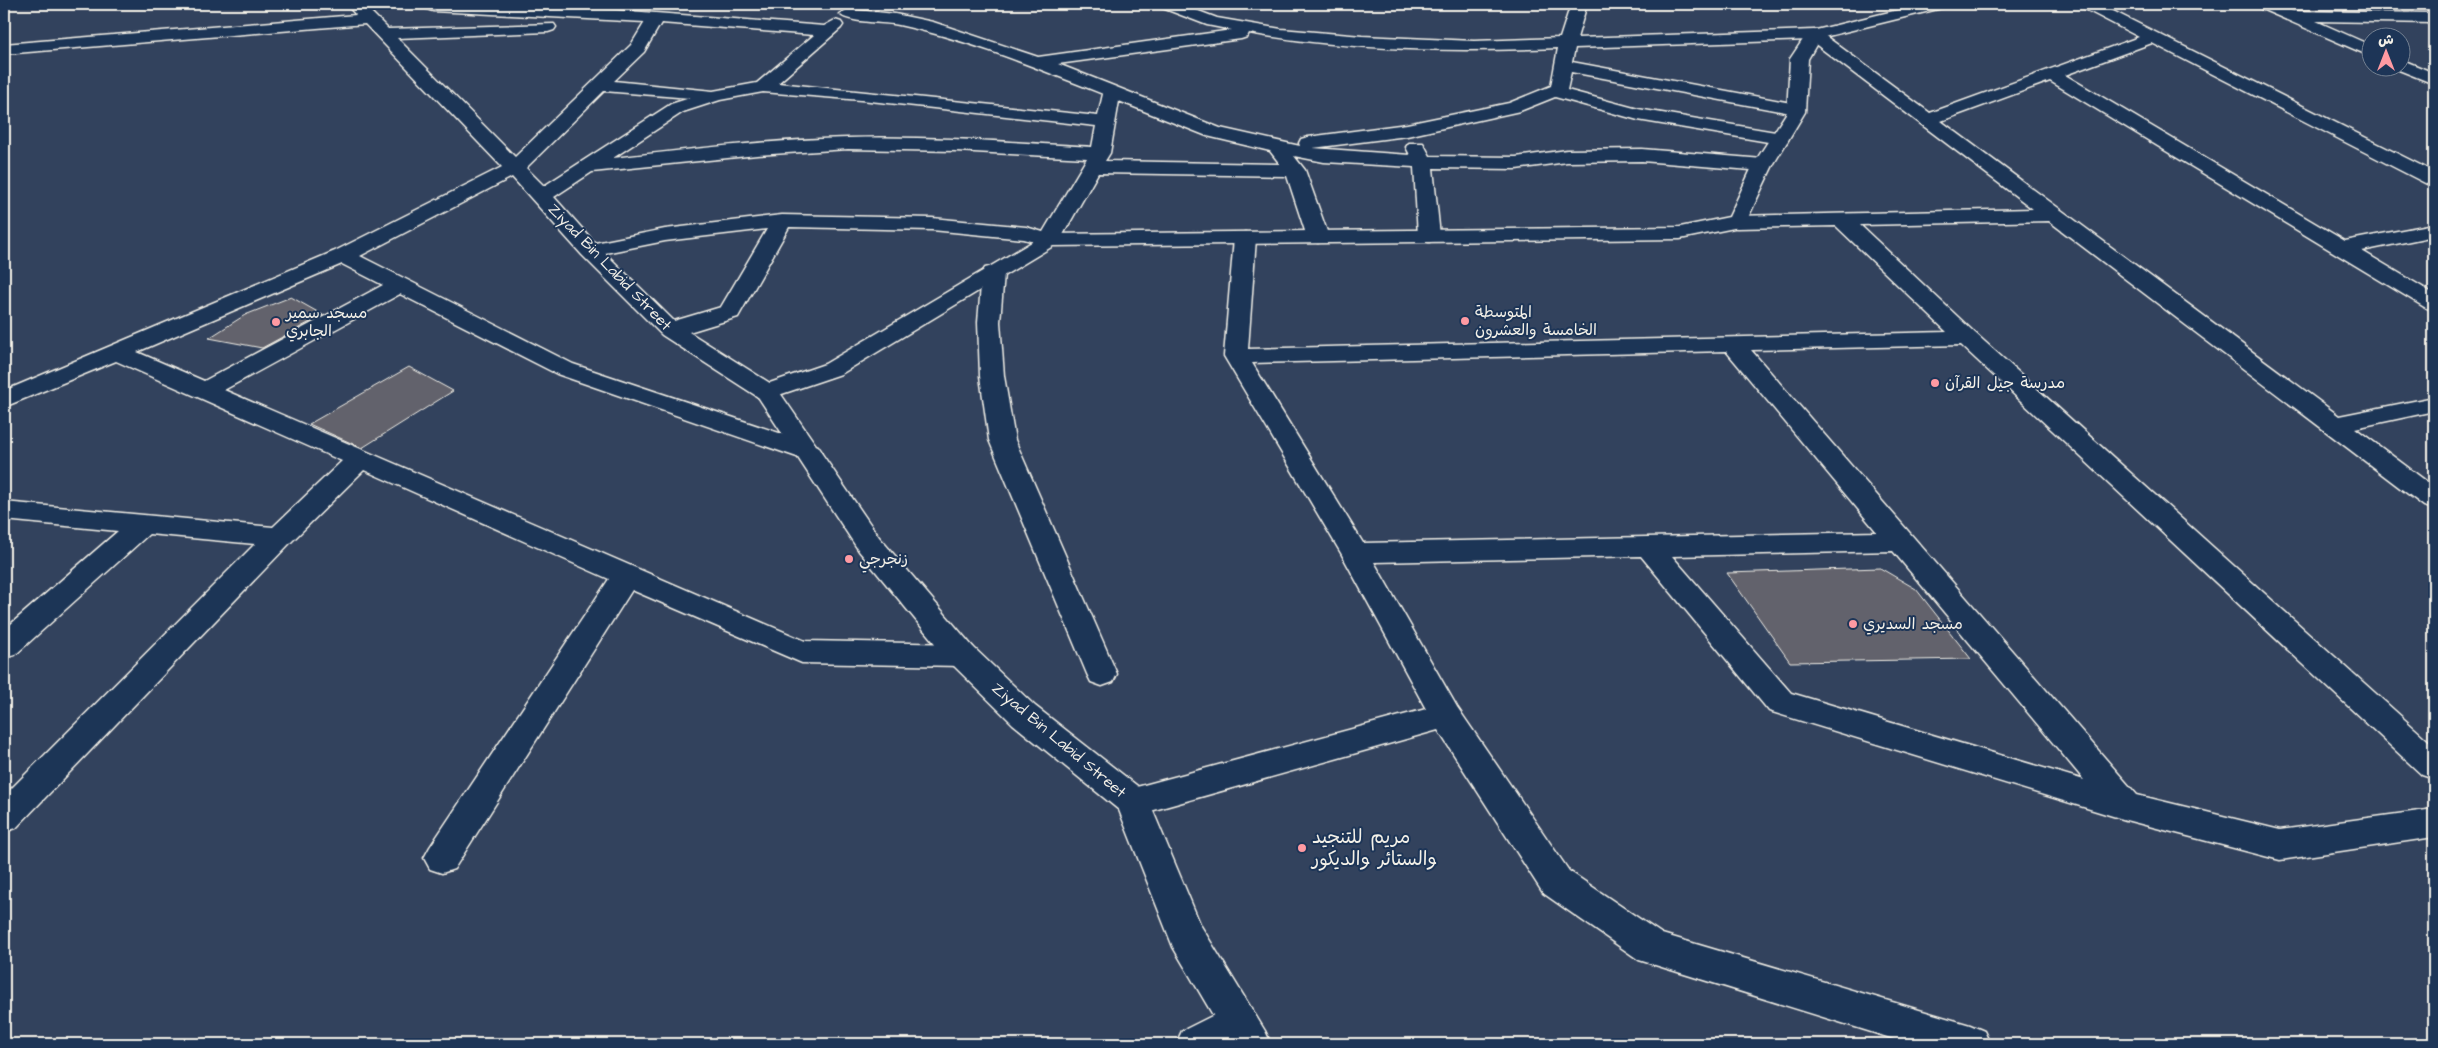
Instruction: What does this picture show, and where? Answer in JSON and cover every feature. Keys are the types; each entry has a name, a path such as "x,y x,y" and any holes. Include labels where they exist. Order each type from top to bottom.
{"street":[{"name":"Ziyad Bin Labid Street","path":"354,4 542,196 590,250 670,330 767,392 869,544 962,656 1024,715 1133,802 1186,935 1245,1033"},
{"path":"1166,4 1213,22 1261,31 1362,41 1474,46 1814,35 1940,4"},
{"path":"1277,147 1407,130 1514,107 1559,89 1567,43 1579,4"},
{"path":"2087,4 2434,180"},
{"path":"2263,4 2360,47"},
{"path":"385,34 434,5 581,8 656,18 828,31"},
{"path":"385,34 565,26 581,8"},
{"path":"762,87 852,9 933,27 1006,50 1214,132 1324,156 1423,162 1516,163 1567,156 1642,155 1763,165"},
{"path":"2291,16 2434,18"},
{"path":"4,400 343,256 515,168 638,48 656,18"},
{"path":"4,49 370,19"},
{"path":"1037,62 1261,31"},
{"path":"1737,222 1763,165 1796,109 1799,59 1814,35"},
{"path":"1814,35 2434,500"},
{"path":"1928,120 2153,37"},
{"path":"1563,65 1796,109"},
{"path":"2410,68 2434,79"},
{"path":"2052,75 2434,303"},
{"path":"600,85 717,95"},
{"path":"542,196 677,108 717,95 762,87 861,95 1107,122"},
{"path":"1554,91 1595,105 1639,116 1780,138"},
{"path":"767,392 833,369 1049,240 1096,160 1107,122 1112,93"},
{"path":"1407,130 1423,162 1429,236"},
{"path":"587,167 707,154 832,145 975,145 1096,160 1295,170"},
{"path":"1277,147 1295,170 1318,237"},
{"path":"590,250 665,235 782,221 932,224 1026,233 1049,240 1680,233 1737,222 2054,215"},
{"path":"1841,220 2434,766"},
{"path":"670,330 730,312 782,221"},
{"path":"2343,248 2434,230"},
{"path":"1245,238 1236,356 1355,553 1446,716 1556,882 1652,948 1970,1044"},
{"path":"343,256 565,370 809,452"},
{"path":"993,273 989,322 991,367 1002,440 1102,674"},
{"path":"204,391 399,285"},
{"path":"1236,356 1967,338"},
{"path":"1733,344 2126,806"},
{"path":"116,352 802,652 962,656"},
{"path":"2334,424 2434,404"},
{"path":"4,818 279,537 360,459"},
{"path":"4,511 279,537"},
{"path":"4,646 142,524"},
{"path":"1355,553 1902,541"},
{"path":"1649,546 1780,702 2126,806 2280,846 2434,823"},
{"path":"442,858 627,575"},
{"path":"1133,802 1446,716"},
{"path":"1196,1044 1245,1033"}],"building":[{"name":"مسجد سمير الجابري","path":"291,297 323,315 262,348 209,338 245,315"},
{"path":"409,367 453,391 362,448 309,424"},
{"name":"مسجد السديري","path":"1880,568 1916,589 1971,659 1790,662 1727,573"}],"place":[{"name":"المتوسطة الخامسة والعشرون","path":"1465,321"},
{"name":"مسجد سمير الجابري","path":"276,322"},
{"name":"مدرسة جيل القرآن","path":"1935,383"},
{"name":"زنجرجي","path":"849,559"},
{"name":"مسجد السديري","path":"1853,624"},
{"name":"مريم للتنجيد والستائر والديكور","path":"1302,848"}]}
